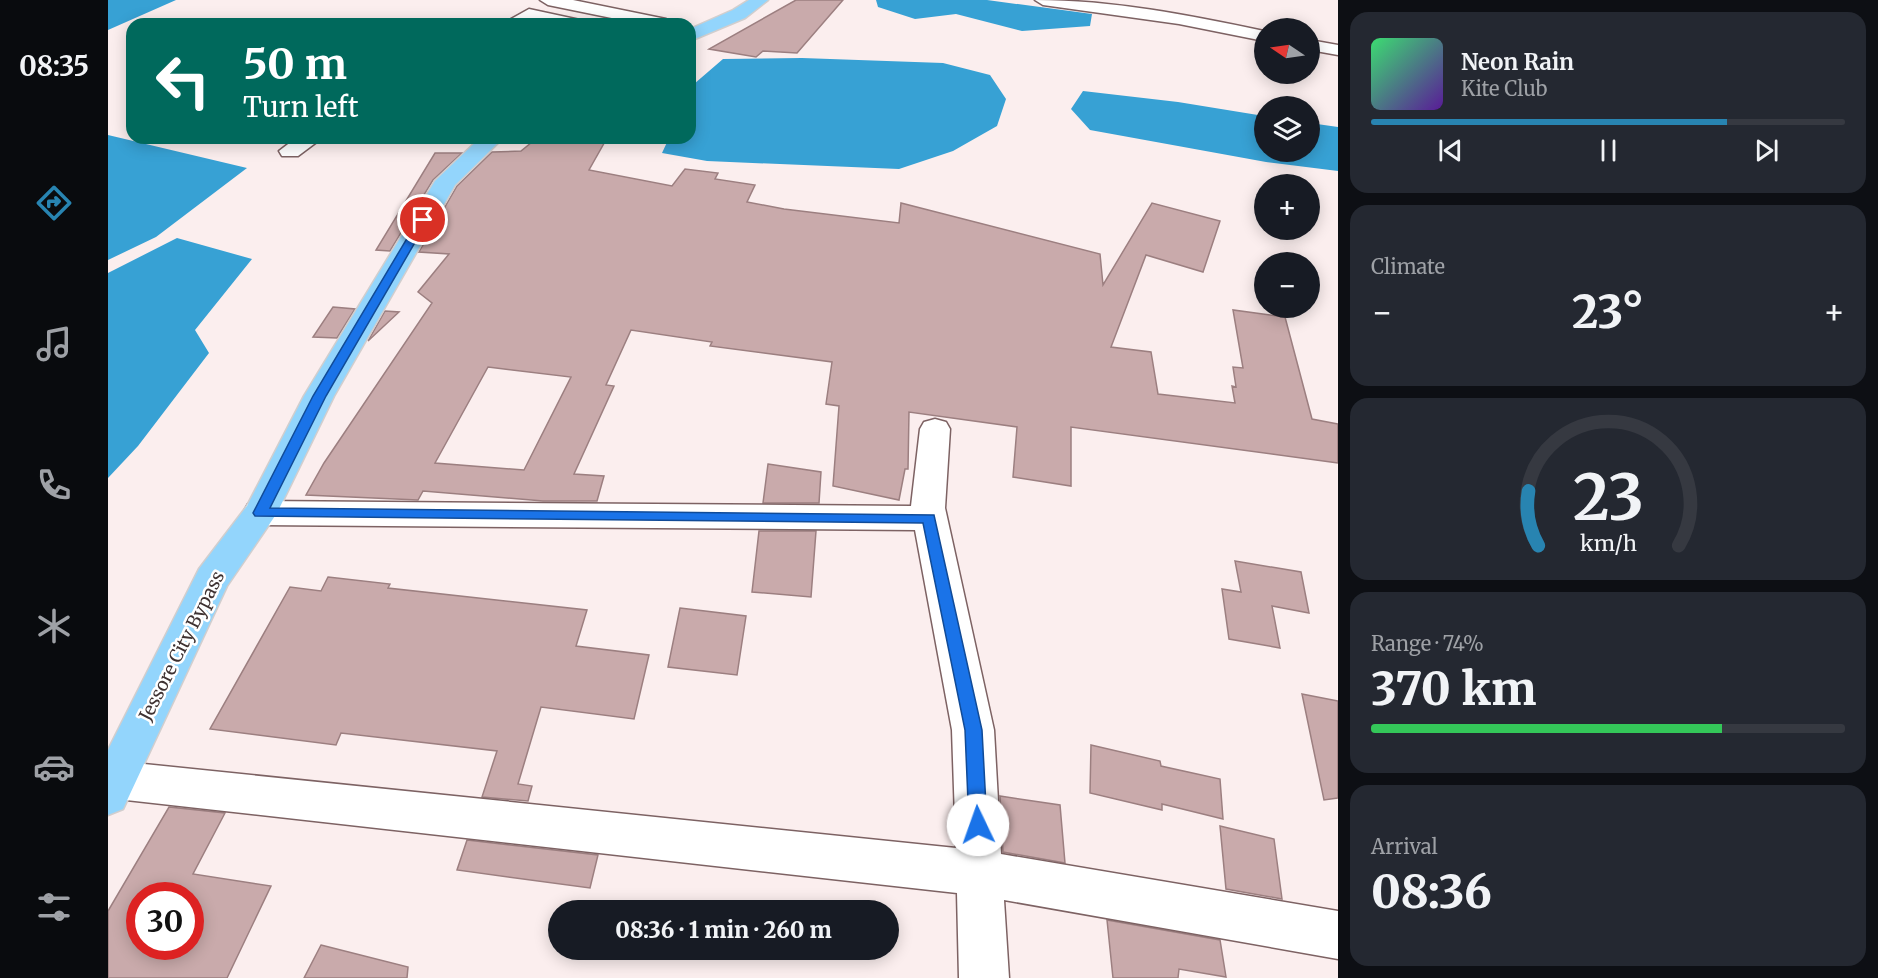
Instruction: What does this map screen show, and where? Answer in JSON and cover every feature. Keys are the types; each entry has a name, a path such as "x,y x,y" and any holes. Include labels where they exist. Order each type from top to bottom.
{"highway":[{"path":"696,31 739,14 760,0"},
{"name":"Jessore City Bypass","path":"111,788 212,579 260,513 319,396 446,181 486,144"}],"street":[{"path":"522,18 550,0 637,18"},
{"path":"1043,0 1179,19 1254,34"},
{"path":"529,14 547,18"},
{"path":"1320,47 1338,50"},
{"path":"290,151 301,144"},
{"path":"935,429 928,508 973,730 984,978"},
{"path":"260,513 929,518"},
{"path":"111,788 980,873 1338,935"}],"water":[{"path":"108,0 176,0 135,18 126,18 126,22 108,30"},
{"path":"876,0 987,0 1092,14 1090,26 1022,31 956,14 915,19 878,7"},
{"path":"802,58 943,63 990,75 1006,99 997,126 953,151 899,169 707,161 662,153 666,144 696,144 696,82 723,59"},
{"path":"1083,91 1178,102 1254,114 1254,160 1090,130 1071,109"},
{"path":"1320,124 1338,127 1338,171 1266,162 1320,162"},
{"path":"108,135 126,139 126,144 146,144 247,168 156,237 108,260"},
{"path":"177,238 252,259 195,330 209,353 138,446 108,478 108,273"}],"building":[{"path":"796,0 843,0 797,53 763,51 756,57 709,49"},
{"path":"530,144 604,144 589,170 672,186 685,169 718,173 715,179 755,185 747,202 784,209 899,223 901,203 1100,254 1103,285 1152,203 1220,221 1203,272 1146,255 1111,347 1151,352 1158,394 1235,403 1232,386 1236,387 1233,367 1243,368 1233,310 1254,313 1254,318 1285,318 1312,419 1338,424 1338,463 1071,427 1071,486 1013,477 1017,427 909,412 908,469 905,469 899,500 833,486 839,406 826,404 832,362 710,346 712,342 631,330 606,385 614,386 574,474 604,476 597,501 543,501 423,491 418,500 306,495 324,463 432,303 418,292 449,254 419,252 457,186 492,152 521,151","holes":["488,367 571,377 524,470 435,463"]},
{"path":"435,153 462,153 433,180 390,251 376,250"},
{"path":"333,307 355,309 337,338 313,337"},
{"path":"385,311 399,312 368,341"},
{"path":"768,464 821,472 819,503 763,503"},
{"path":"759,531 816,531 811,597 752,592"},
{"path":"1235,561 1301,572 1309,613 1272,606 1280,648 1229,639 1222,589 1241,592"},
{"path":"328,577 390,584 388,588 587,610 576,646 649,655 634,719 541,707 518,784 532,786 528,801 482,797 497,751 341,733 336,745 210,729 290,587 321,591"},
{"path":"680,608 746,616 737,675 668,667"},
{"path":"1302,694 1338,701 1338,798 1324,800"},
{"path":"1091,745 1160,761 1161,766 1220,779 1223,819 1162,804 1162,810 1090,793"},
{"path":"1000,796 1060,805 1065,863 1003,852"},
{"path":"169,807 225,813 193,874 271,886 227,978 108,978 108,911"},
{"path":"1220,826 1274,839 1282,899 1226,889"},
{"path":"467,840 598,855 590,888 457,870"},
{"path":"1107,920 1220,940 1226,977 1179,969 1178,978 1113,978"},
{"path":"321,945 408,967 407,978 304,978"}],"route":[{"path":"423,220 319,396 260,513 929,518 973,730 978,825"}]}
